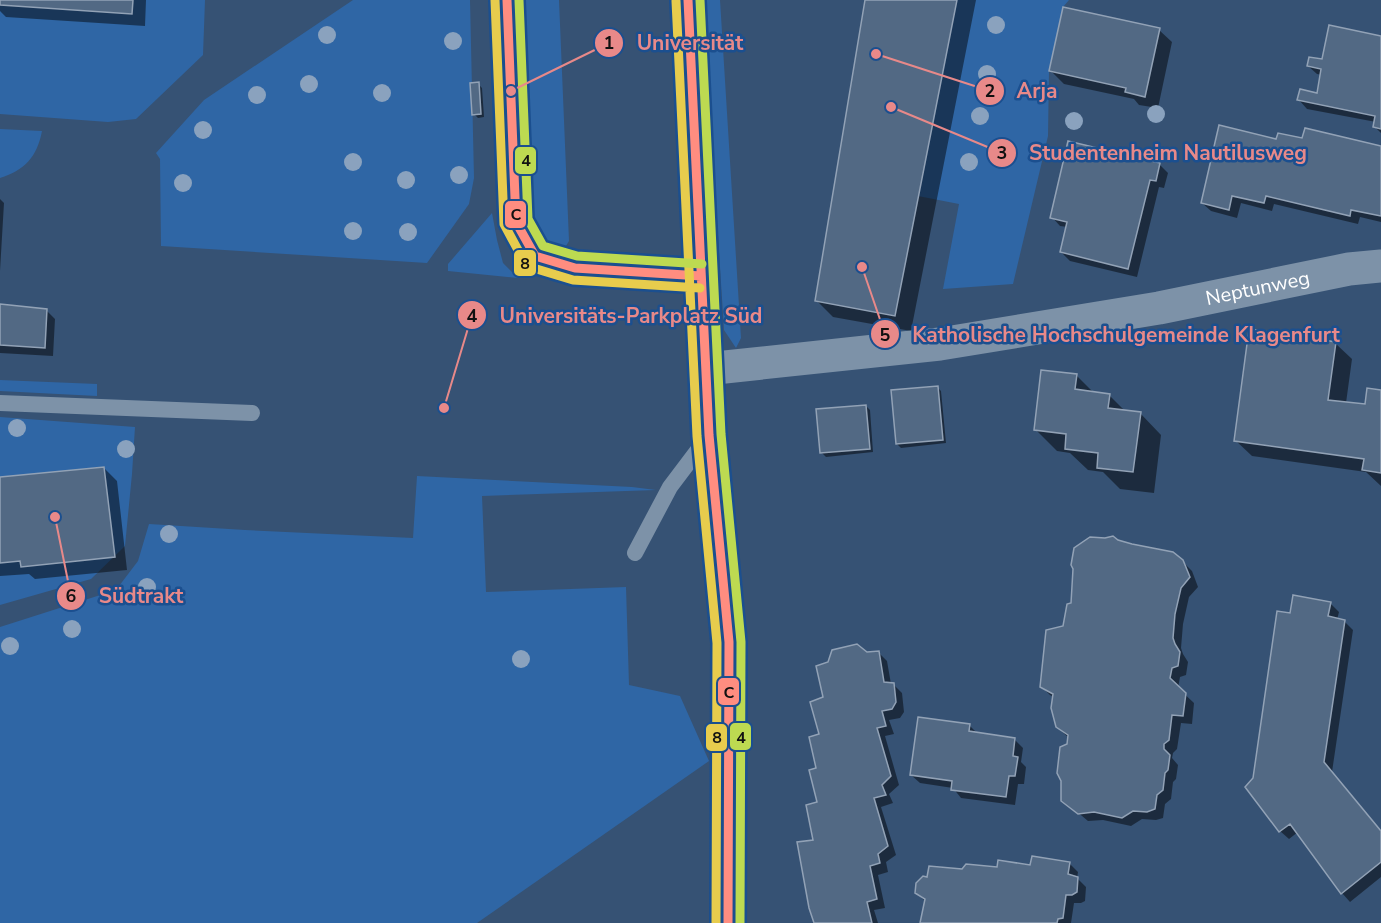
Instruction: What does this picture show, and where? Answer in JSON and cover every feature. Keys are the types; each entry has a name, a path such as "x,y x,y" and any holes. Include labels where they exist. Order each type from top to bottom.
{"street":[{"path":"688,0 709,435 729,642 728,923"},
{"name":"Neptunweg","path":"706,369 940,344 1159,308 1349,269 1381,266"}],"lane":[{"path":"507,0 516,222 535,256 575,268 701,276"},
{"path":"0,403 252,413"},
{"path":"635,553 670,487 709,435"}],"shaded area":[{"path":"133,0 205,0 203,55 136,119 108,122 0,114 0,5 132,14"},
{"path":"353,0 470,0 474,178 469,204 427,263 161,246 160,159 156,153 204,100"},
{"path":"525,0 559,0 569,241 561,254 539,248 527,199"},
{"path":"703,0 720,0 741,338 736,348 724,330"},
{"path":"957,0 1069,0 1063,7 1049,71 1048,136 1013,284 943,289 959,204 918,196"},
{"path":"0,129 42,131 37,148 28,161 16,171 0,178"},
{"path":"492,213 503,263 518,278 448,271 448,264"},
{"path":"0,380 97,384 97,396 0,391"},
{"path":"0,417 135,427 125,546 115,556 104,467 0,477"},
{"path":"417,476 656,490 482,496 486,592 626,587 629,685 680,696 709,761 477,923 0,923 0,627 116,590 138,561 149,524 413,538"},
{"path":"114,557 91,579 0,605 0,563 20,561 21,567"}],"building":[{"path":"0,0 133,0 132,14 0,5"},
{"path":"865,0 957,0 895,316 815,301"},
{"path":"1063,7 1160,28 1145,97 1125,92 1126,88 1049,71"},
{"path":"1329,25 1381,36 1381,129 1373,127 1375,116 1297,100 1300,89 1317,93 1321,69 1307,66 1309,57 1322,59"},
{"path":"479,82 481,114 472,115 470,83"},
{"path":"1219,125 1276,139 1278,133 1302,138 1305,128 1381,146 1381,216 1351,210 1350,216 1266,196 1264,203 1232,196 1229,210 1201,203"},
{"path":"1068,141 1160,163 1156,181 1150,180 1128,269 1060,252 1067,222 1050,218"},
{"path":"0,304 47,309 45,348 0,345"},
{"path":"1249,329 1336,342 1328,400 1365,404 1367,388 1381,390 1381,473 1362,470 1364,459 1234,441"},
{"path":"1041,370 1077,374 1075,389 1110,394 1108,408 1141,412 1133,472 1097,468 1098,453 1065,449 1066,434 1034,430"},
{"path":"938,386 943,440 896,444 891,390"},
{"path":"866,405 870,449 820,453 816,409"},
{"path":"104,467 115,557 21,567 20,561 0,563 0,477"},
{"path":"1113,536 1132,544 1173,552 1183,560 1190,577 1181,588 1175,614 1173,638 1180,652 1178,666 1172,668 1170,678 1186,693 1183,716 1172,715 1169,740 1164,744 1164,749 1170,755 1163,790 1157,795 1155,809 1147,812 1133,811 1122,818 1094,812 1078,814 1061,801 1061,781 1057,773 1060,747 1067,744 1068,735 1056,727 1051,708 1053,694 1040,687 1046,630 1063,626 1067,604 1071,603 1073,569 1071,565 1074,548 1090,537"},
{"path":"1293,595 1331,602 1328,616 1345,620 1324,762 1381,831 1381,862 1341,894 1290,824 1279,832 1245,787 1253,778 1277,611 1290,613"},
{"path":"857,644 867,652 879,651 884,682 894,683 896,702 892,709 882,711 886,726 877,728 891,776 882,785 886,795 874,798 888,846 878,854 880,863 870,866 877,899 867,902 872,923 814,923 809,908 797,842 813,840 806,805 817,802 809,770 816,768 809,737 819,734 810,702 823,697 816,666 828,662 832,650"},
{"path":"918,717 970,724 969,731 1015,738 1013,756 1018,757 1015,776 1009,776 1006,797 951,790 952,781 910,775"},
{"path":"1032,856 1070,862 1068,874 1078,877 1077,892 1066,895 1063,918 1058,919 1057,923 920,923 925,899 915,893 916,883 923,876 927,877 929,866 962,869 966,864 997,867 998,860 1030,865"}],"transit line":[{"name":"8","path":"495,0 504,224 525,263 530,267 573,280 700,288"},
{"name":"C","path":"507,0 516,222 535,256 575,268 701,276"},
{"name":"4","path":"519,0 528,219 543,246 577,256 702,264"},
{"name":"C","path":"688,0 709,435 729,642 728,923"},
{"name":"4","path":"700,0 721,434 741,642 740,923"},
{"name":"8","path":"676,1 697,436 717,643 716,923"}],"place":[{"name":"Arja","path":"876,54"},
{"name":"Universität","path":"511,91"},
{"name":"Studentenheim Nautilusweg","path":"891,107"},
{"name":"Katholische Hochschulgemeinde Klagenfurt","path":"862,267"},
{"name":"Universitäts-Parkplatz Süd","path":"444,408"},
{"name":"Südtrakt","path":"55,517"}]}
